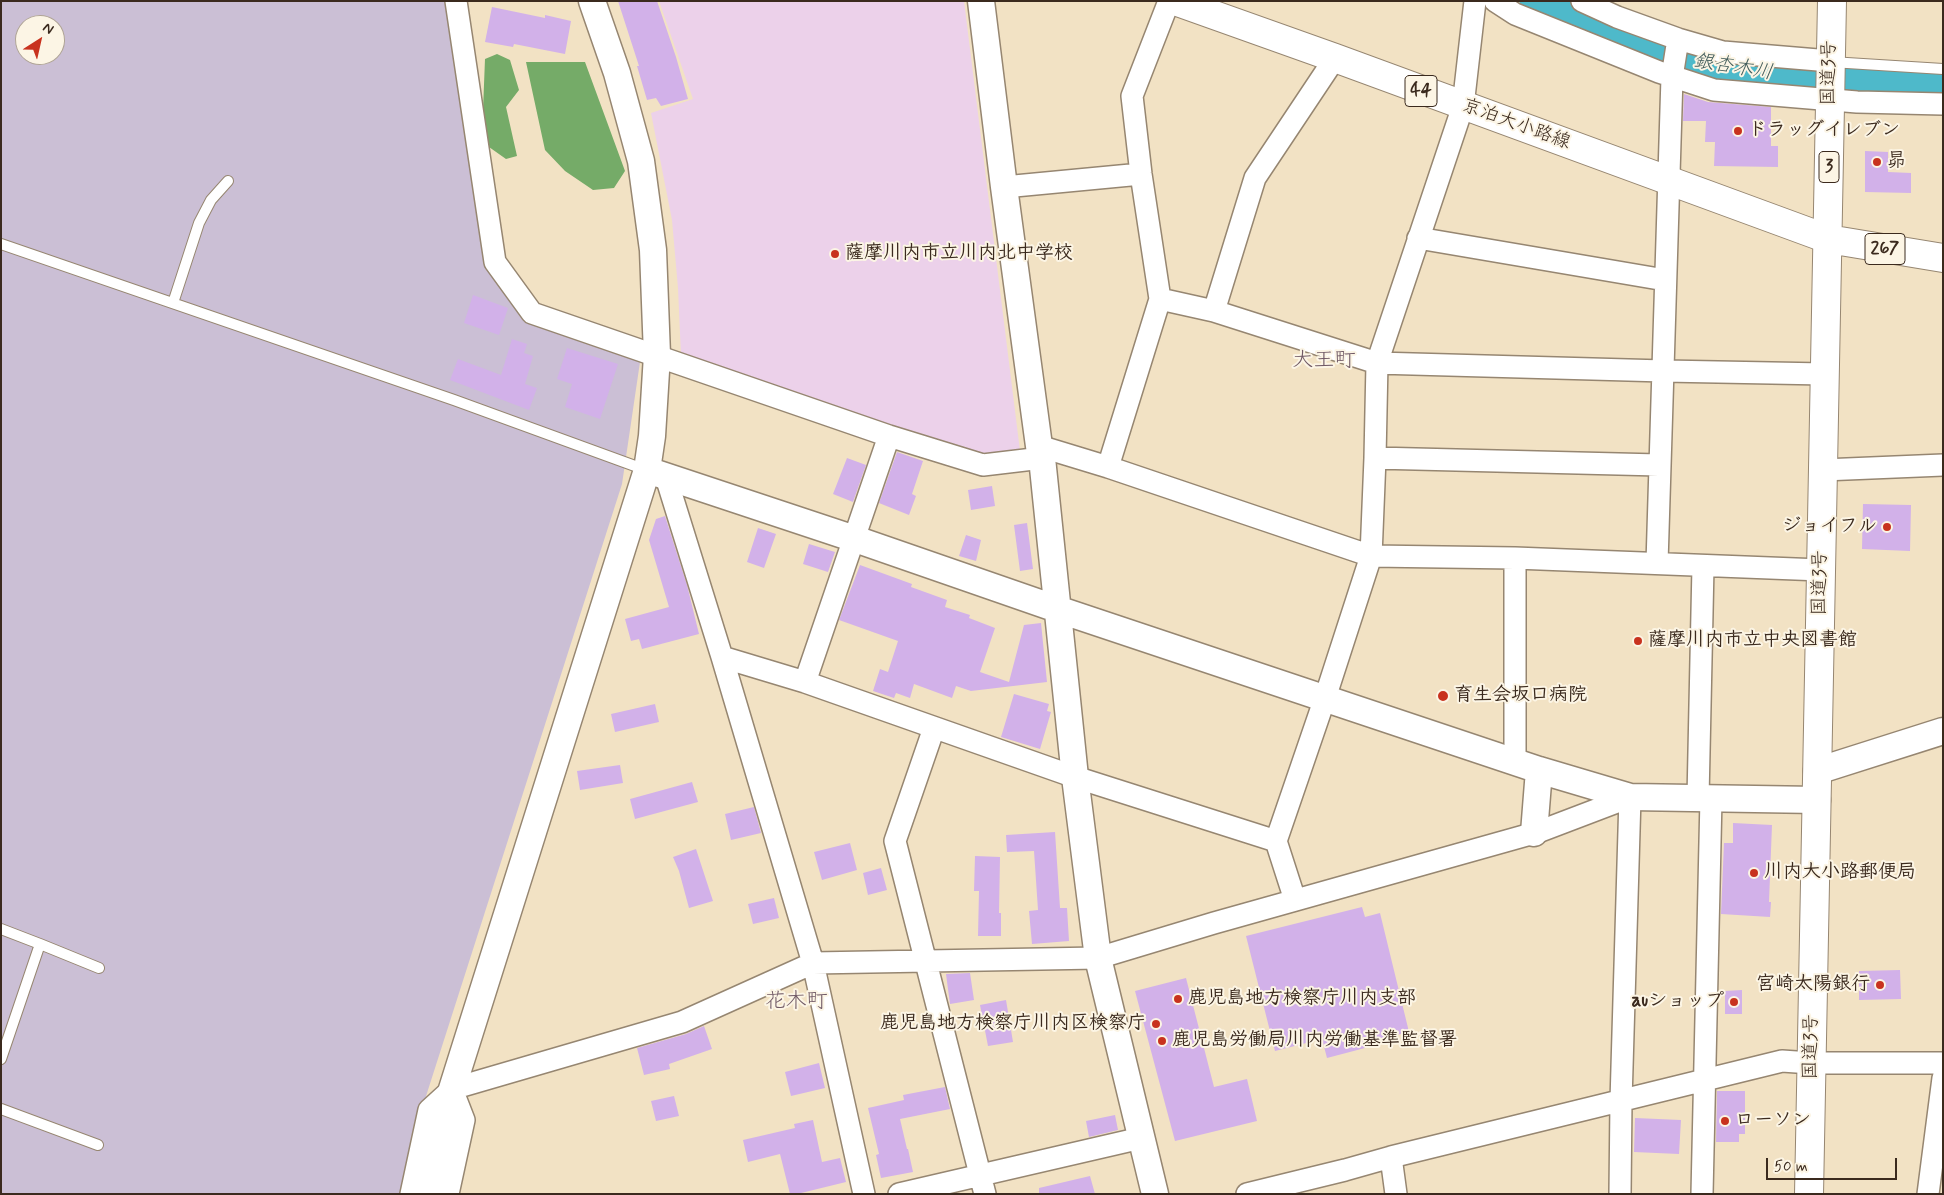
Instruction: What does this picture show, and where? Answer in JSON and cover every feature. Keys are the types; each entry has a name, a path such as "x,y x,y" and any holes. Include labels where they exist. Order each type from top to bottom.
{"main road":[{"name":"京泊大小路線","path":"1175,1 1828,240"},
{"name":"国道3号","path":"1809,1194 1832,1"},
{"name":"267","path":"1828,240 1943,258"}],"street":[{"path":"456,1 495,262 532,313 889,436 983,465 1041,452 1108,467 1371,556 1515,558 1822,570"},
{"path":"592,1 617,74 641,161 652,250 657,355 652,436 656,473 722,657 813,963 864,1194"},
{"path":"981,1 1004,187 1041,452 1075,777 1098,958 1155,1194"},
{"path":"1108,467 1160,299 1141,174 1132,96 1175,1"},
{"path":"1295,900 1276,841 1371,556 1377,363 1463,106 1475,1"},
{"path":"1495,1 1515,14 1714,90 1830,81"},
{"path":"1582,1 1617,9 1677,42 1723,52 1830,81 1943,104"},
{"path":"1657,563 1659,465 1664,371 1664,280 1672,73 1677,42"},
{"path":"1214,311 1255,178 1335,58"},
{"path":"1004,187 1141,174"},
{"path":"1418,238 1664,280"},
{"path":"1160,299 1214,311 1377,363 1825,374"},
{"path":"805,682 889,436"},
{"path":"1375,458 1659,465"},
{"path":"1823,470 1943,465"},
{"path":"656,473 855,539 1057,610 1527,766 1630,797 1817,800"},
{"path":"431,1194 452,1089 656,473"},
{"path":"1515,558 1527,766 1536,832"},
{"path":"1702,1194 1705,1080 1703,566"},
{"path":"722,657 805,682 1075,777 1276,841"},
{"path":"934,728 895,841 982,1184"},
{"path":"1817,771 1943,731"},
{"path":"411,1194 429,1110 452,1089 682,1022 813,963 1098,958 1536,832 1630,797"},
{"path":"1620,1194 1630,797"},
{"path":"1247,1194 1782,1061 1811,1063 1943,1063"},
{"path":"1928,1194 1943,1078"},
{"path":"448,1194 464,1120 452,1089"},
{"path":"899,1194 982,1184 1141,1138"},
{"path":"1391,1157 1396,1194"}],"lane":[{"path":"1830,81 1943,69"},
{"path":"173,303 199,223 210,200 228,181"},
{"path":"1,244 454,400 656,473"},
{"path":"1,929 99,968"},
{"path":"1,1059 40,944"},
{"path":"1,1109 98,1145"}],"shaded area":[{"path":"1,1 447,1 475,176 526,317 640,362 622,484 419,1118 404,1194 1,1194"},
{"name":"薩摩川内市立川内北中学校","path":"659,1 964,1 1020,451 986,460 681,356 672,220 651,113 693,99"}],"green space":[{"path":"497,54 510,60 519,90 506,107 517,156 506,159 489,147 483,110 485,59"},
{"path":"526,62 585,62 625,171 614,188 593,190 565,171 545,150"}],"building":[{"path":"618,1 657,1 688,99 661,106 656,98 647,100 637,66 639,66"},
{"path":"492,7 545,18 545,15 571,21 565,54 514,44 513,47 485,42"},
{"name":"ドラッグイレブン","path":"1684,94 1708,102 1771,107 1771,146 1778,146 1778,167 1714,166 1715,142 1705,142 1706,121 1683,121"},
{"name":"昴","path":"1865,151 1888,152 1888,172 1911,173 1911,193 1865,192"},
{"path":"473,295 508,308 499,335 464,323"},
{"path":"512,339 527,344 524,353 533,356 525,384 537,388 529,410 450,380 458,359 501,375"},
{"path":"567,348 618,364 600,419 565,407 572,384 557,379"},
{"path":"897,452 923,461 912,494 916,496 909,515 879,503"},
{"path":"847,458 866,465 853,502 833,494"},
{"path":"992,486 995,506 971,510 968,490"},
{"name":"ジョイフル","path":"1863,504 1911,505 1910,551 1862,549"},
{"path":"665,516 687,585 699,634 642,649 639,639 631,641 625,619 669,607 649,540 656,519"},
{"path":"1027,523 1033,569 1020,571 1014,525"},
{"path":"758,528 776,534 764,568 747,562"},
{"path":"966,535 981,540 976,561 959,556"},
{"path":"809,544 835,552 828,572 803,564"},
{"path":"860,565 912,584 911,587 947,600 945,607 970,615 969,618 995,628 980,672 1009,682 1024,625 1041,623 1047,682 971,691 956,686 952,698 914,684 910,698 896,693 894,698 873,691 880,669 888,672 898,641 839,620"},
{"path":"1014,694 1049,704 1047,711 1051,712 1040,749 1001,737"},
{"path":"655,704 659,722 615,732 611,714"},
{"path":"620,765 623,783 580,790 577,771"},
{"path":"692,782 698,802 635,819 630,799"},
{"path":"754,807 761,833 731,840 725,814"},
{"path":"1733,823 1772,825 1770,917 1721,914 1724,843 1733,843"},
{"path":"1055,832 1060,908 1067,908 1069,941 1032,944 1029,911 1038,910 1034,851 1007,852 1006,835"},
{"path":"850,843 857,870 822,880 814,852"},
{"path":"696,849 713,901 689,908 679,871 673,857"},
{"path":"975,856 1000,857 999,913 1001,913 1001,936 978,936 979,891 974,891"},
{"path":"881,868 887,890 868,895 863,873"},
{"path":"774,898 779,918 753,924 748,904"},
{"path":"1362,907 1365,917 1380,913 1409,1032 1364,1043 1365,1048 1327,1058 1322,1039 1275,1051 1246,936"},
{"name":"宮崎太陽銀行","path":"1900,970 1901,999 1859,1000 1859,971"},
{"path":"970,973 974,1000 950,1004 946,974"},
{"path":"1186,978 1214,1087 1247,1079 1257,1121 1175,1141 1135,991"},
{"name":"auショップ","path":"1742,990 1742,1014 1725,1014 1725,991"},
{"path":"1006,1000 1013,1042 988,1046 980,1005"},
{"path":"704,1026 712,1049 669,1064 670,1069 644,1075 637,1048 686,1034"},
{"path":"819,1063 825,1088 791,1096 785,1072"},
{"path":"945,1087 950,1109 900,1119 913,1172 881,1178 876,1155 879,1154 868,1108 904,1100 903,1095"},
{"path":"1717,1091 1745,1091 1745,1134 1739,1134 1739,1142 1716,1142"},
{"path":"674,1096 679,1116 656,1121 651,1101"},
{"path":"1115,1115 1118,1130 1089,1137 1086,1121"},
{"path":"1635,1118 1681,1120 1679,1154 1634,1152"},
{"path":"813,1120 822,1162 840,1158 846,1182 790,1194 780,1154 748,1162 743,1140 795,1128 794,1124"},
{"path":"1090,1176 1095,1194 1039,1194 1039,1188"}],"waterway":[{"name":"銀杏木川","path":"1535,1 1592,29 1703,66 1809,79 1943,88"}],"place":[{"name":"ドラッグイレブン","path":"1738,131"},
{"name":"昴","path":"1877,162"},
{"name":"薩摩川内市立川内北中学校","path":"835,254"},
{"name":"ジョイフル","path":"1887,527"},
{"name":"薩摩川内市立中央図書館","path":"1638,641"},
{"name":"育生会坂口病院","path":"1443,696"},
{"name":"川内大小路郵便局","path":"1754,873"},
{"name":"宮崎太陽銀行","path":"1880,985"},
{"name":"鹿児島地方検察庁川内支部","path":"1178,999"},
{"name":"auショップ","path":"1734,1002"},
{"name":"鹿児島地方検察庁川内区検察庁","path":"1156,1024"},
{"name":"鹿児島労働局川内労働基準監督署","path":"1162,1041"},
{"name":"ローソン","path":"1725,1121"}],"district":[{"name":"大王町","path":"1324,362"},
{"name":"花木町","path":"796,1003"}]}
